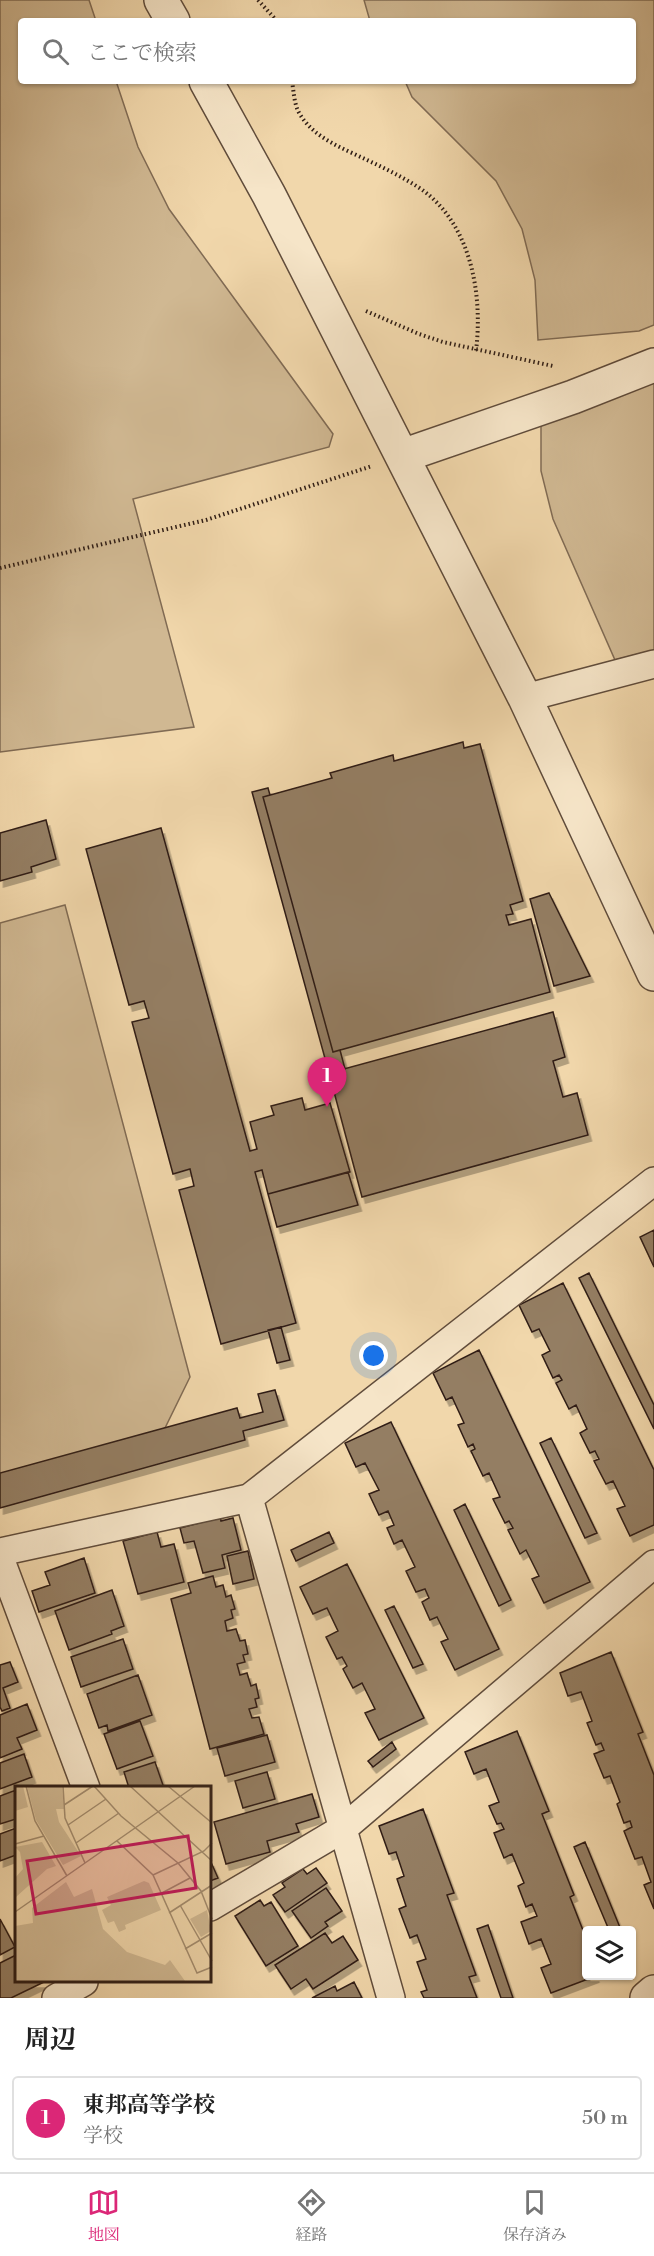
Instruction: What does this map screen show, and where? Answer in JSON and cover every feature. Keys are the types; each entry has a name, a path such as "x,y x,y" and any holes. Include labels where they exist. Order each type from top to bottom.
{"street":[{"path":"161,0 171,18"},
{"path":"208,84 268,195 525,698 654,974"},
{"path":"402,456 573,397 654,365"},
{"path":"525,698 654,664"},
{"path":"0,1552 249,1498 654,1181"},
{"path":"249,1498 391,1998"},
{"path":"0,1558 85,1786"},
{"path":"212,1906 344,1828 654,1564"},
{"path":"56,1998 82,1983"},
{"path":"647,1998 654,1992"}],"path":[{"path":"258,0 274,18"},
{"path":"293,84 299,114 310,128 327,140 422,190 456,229 467,252 476,287 479,325 476,351"},
{"path":"363,310 419,334 476,351 553,366"},
{"path":"0,568 206,520 402,456"}],"shaded area":[{"path":"0,0 89,0 95,18 18,18 18,84 117,84 138,147 169,209 333,434 329,447 133,499 194,727 0,752"},
{"path":"364,0 654,0 654,325 639,331 538,340 535,280 522,229 496,181 412,97 406,84 636,84 636,18 369,18"},
{"path":"654,378 654,650 615,660 553,519 541,471 541,421"},
{"path":"65,905 190,1377 163,1432 0,1477 0,923"}],"building":[{"path":"463,742 464,748 480,744 523,901 510,905 513,914 506,915 509,925 531,919 550,992 333,1052 263,797 332,778 330,773 393,755 394,761"},
{"path":"268,788 270,795 263,797 333,1052 340,1050 345,1069 329,1073 252,792"},
{"path":"46,820 56,859 31,867 32,872 0,881 0,833"},
{"path":"161,828 250,1151 257,1149 250,1122 274,1115 271,1106 302,1098 305,1110 330,1103 350,1172 268,1194 262,1170 255,1172 296,1323 221,1344 179,1190 194,1186 190,1169 173,1174 132,1022 149,1018 144,1001 129,1005 86,849"},
{"path":"549,893 590,976 554,986 530,899"},
{"path":"553,1012 565,1057 553,1061 563,1097 577,1093 588,1135 362,1197 329,1073"},
{"path":"348,1172 358,1205 277,1227 268,1194"},
{"path":"654,1230 654,1267 640,1237"},
{"path":"589,1273 654,1405 654,1429 579,1278"},
{"path":"563,1283 654,1470 654,1525 630,1536 617,1509 625,1506 613,1481 606,1484 594,1461 599,1459 595,1451 590,1453 580,1433 587,1429 576,1405 569,1409 556,1383 562,1380 559,1375 553,1378 542,1355 550,1351 539,1329 532,1332 519,1305"},
{"path":"281,1327 290,1360 277,1363 268,1330"},
{"path":"479,1350 590,1582 544,1603 532,1579 539,1576 526,1550 520,1554 508,1530 513,1528 509,1521 505,1523 493,1499 500,1497 489,1473 483,1476 471,1451 475,1449 473,1444 468,1447 458,1425 464,1423 452,1397 446,1400 433,1373"},
{"path":"275,1390 284,1420 243,1431 245,1440 0,1508 0,1473 237,1408 240,1418 263,1412 258,1394"},
{"path":"391,1422 499,1649 455,1670 441,1642 448,1639 437,1617 430,1620 422,1602 429,1598 425,1589 416,1592 406,1571 415,1567 402,1540 394,1544 387,1528 394,1525 388,1511 379,1515 369,1494 379,1490 365,1463 356,1467 345,1443"},
{"path":"551,1438 597,1533 585,1538 540,1443"},
{"path":"465,1504 511,1600 499,1606 454,1510"},
{"path":"219,1512 221,1521 233,1518 241,1550 222,1555 225,1568 203,1573 194,1541 184,1543 180,1528 203,1522 202,1517"},
{"path":"157,1532 161,1547 174,1544 184,1582 138,1594 123,1541"},
{"path":"329,1532 334,1543 296,1561 291,1550"},
{"path":"248,1551 254,1579 233,1584 227,1556"},
{"path":"84,1558 95,1593 39,1612 32,1591 50,1585 45,1572"},
{"path":"347,1564 424,1718 379,1740 365,1713 375,1709 362,1683 353,1688 343,1669 347,1666 342,1657 337,1659 326,1637 338,1631 327,1608 313,1614 300,1587"},
{"path":"213,1576 216,1587 223,1585 226,1597 231,1595 235,1609 231,1610 233,1618 225,1621 227,1631 236,1629 240,1641 245,1640 248,1654 243,1655 245,1662 237,1664 240,1675 247,1673 251,1686 256,1684 259,1698 255,1699 257,1707 249,1709 252,1718 259,1717 264,1734 210,1749 171,1599 191,1593 188,1583"},
{"path":"112,1590 124,1626 111,1631 112,1634 69,1650 55,1611"},
{"path":"394,1606 423,1664 413,1668 385,1610"},
{"path":"123,1639 133,1669 81,1687 71,1657"},
{"path":"611,1652 643,1732 638,1734 654,1775 654,1909 644,1885 651,1882 642,1857 635,1859 624,1831 632,1827 630,1821 624,1823 617,1804 620,1802 610,1776 604,1778 594,1754 604,1750 601,1743 596,1745 587,1723 592,1721 581,1692 568,1696 560,1673"},
{"path":"10,1662 18,1682 3,1688 10,1708 2,1711 0,1707 0,1665"},
{"path":"138,1675 152,1715 108,1731 107,1725 99,1728 87,1694"},
{"path":"27,1704 37,1730 17,1738 22,1749 0,1758 0,1715"},
{"path":"140,1721 153,1756 117,1769 104,1734"},
{"path":"517,1731 549,1811 542,1814 574,1895 570,1897 582,1928 582,1980 585,1980 551,1993 541,1968 551,1964 541,1939 529,1944 521,1922 537,1916 532,1904 526,1907 518,1886 524,1883 512,1854 504,1858 494,1833 504,1829 501,1823 497,1824 489,1806 499,1802 486,1769 474,1774 465,1752"},
{"path":"267,1735 275,1762 225,1776 217,1748"},
{"path":"392,1742 396,1749 373,1767 368,1761"},
{"path":"24,1754 32,1777 0,1789 0,1763"},
{"path":"155,1762 163,1786 128,1786 124,1772"},
{"path":"267,1772 275,1799 243,1808 235,1781"},
{"path":"15,1790 15,1819 0,1824 0,1796"},
{"path":"312,1794 319,1817 296,1824 299,1832 267,1841 270,1852 226,1864 214,1822"},
{"path":"423,1809 454,1893 447,1895 476,1975 469,1977 477,1998 424,1998 421,1992 427,1990 417,1962 426,1959 417,1935 410,1938 399,1909 406,1906 397,1879 404,1876 396,1852 389,1854 379,1826"},
{"path":"15,1828 15,1855 0,1861 0,1834"},
{"path":"585,1842 619,1926 607,1926 574,1847"},
{"path":"212,1864 218,1878 212,1880"},
{"path":"316,1868 327,1883 285,1912 273,1895 285,1887 282,1883 303,1869 307,1874"},
{"path":"326,1888 342,1911 325,1922 328,1926 311,1938 292,1911"},
{"path":"260,1900 264,1906 271,1902 298,1946 266,1966 235,1916"},
{"path":"0,1919 15,1947 0,1955"},
{"path":"488,1925 513,1998 501,1998 477,1929"},
{"path":"325,1933 332,1943 343,1936 358,1960 313,1989 306,1979 291,1989 275,1965"},
{"path":"15,1956 15,1983 42,1983 11,1998 0,1998 0,1963"},
{"path":"354,1982 362,1998 312,1998 335,1986 337,1991"}],"place":[{"name":"東邦高等学校","path":"327,1107"}]}
